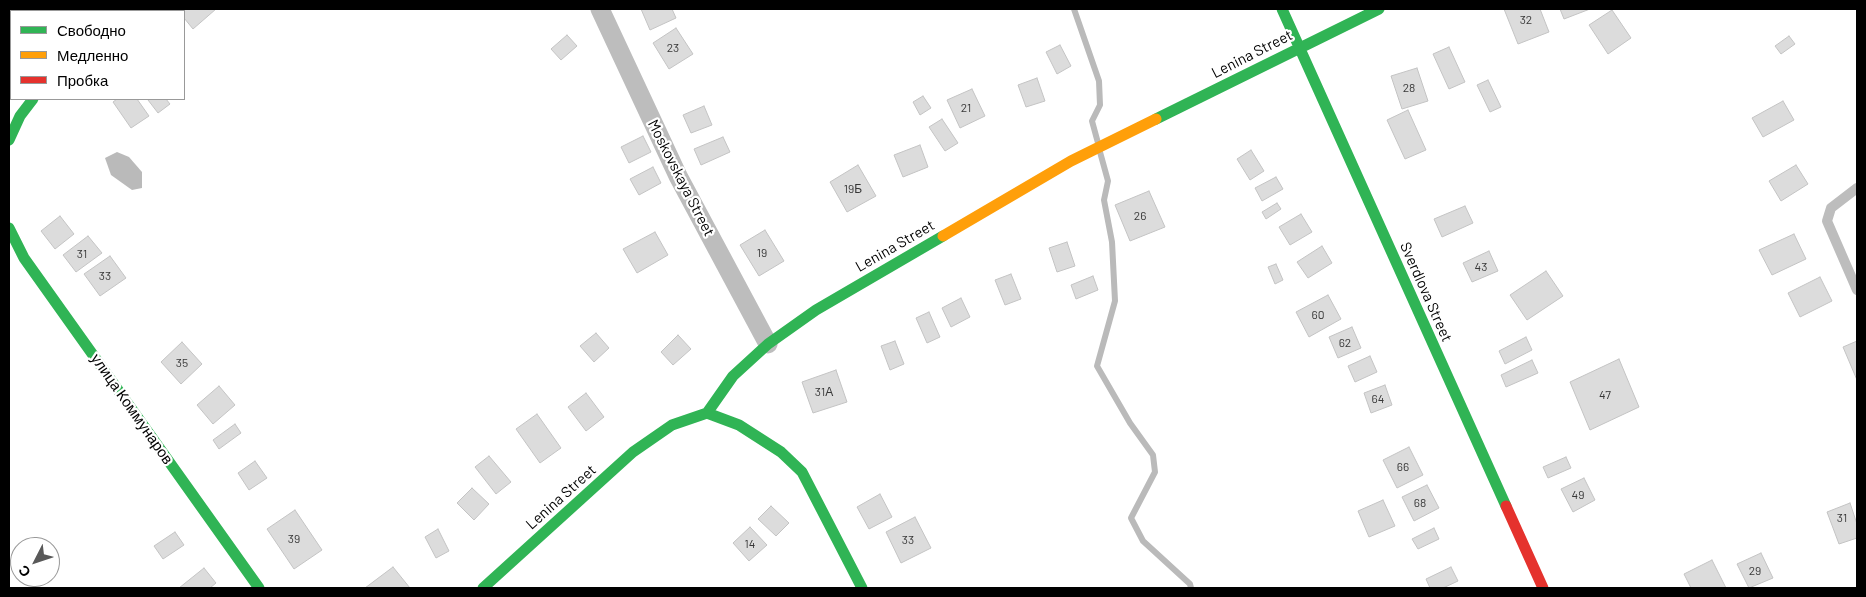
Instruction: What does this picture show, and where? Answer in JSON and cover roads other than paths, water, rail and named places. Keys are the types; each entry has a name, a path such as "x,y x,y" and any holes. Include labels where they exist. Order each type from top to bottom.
{"street":[{"name":"Moskovskaya Street","path":"600,9 678,176 768,344"},
{"name":"Sverdlova Street","path":"1282,9 1543,588"},
{"name":"Lenina Street","path":"483,588 634,452 672,425 708,413 733,376 768,344 816,310 1071,161 1379,9"},
{"path":"9,140 14,113 32,100"},
{"name":"улица Коммунаров","path":"9,228 24,258 259,588"},
{"path":"708,413 739,425 781,452 802,472 862,588"}],"lane":[{"path":"1857,188 1830,208 1827,221 1857,290"}],"waterway":[{"path":"1074,9 1099,81 1100,105 1092,121 1098,143"},
{"path":"1100,152 1108,181 1104,200 1112,242 1115,301 1097,366 1130,423 1153,455 1155,472 1131,518 1143,541 1190,584 1191,588"}]}
